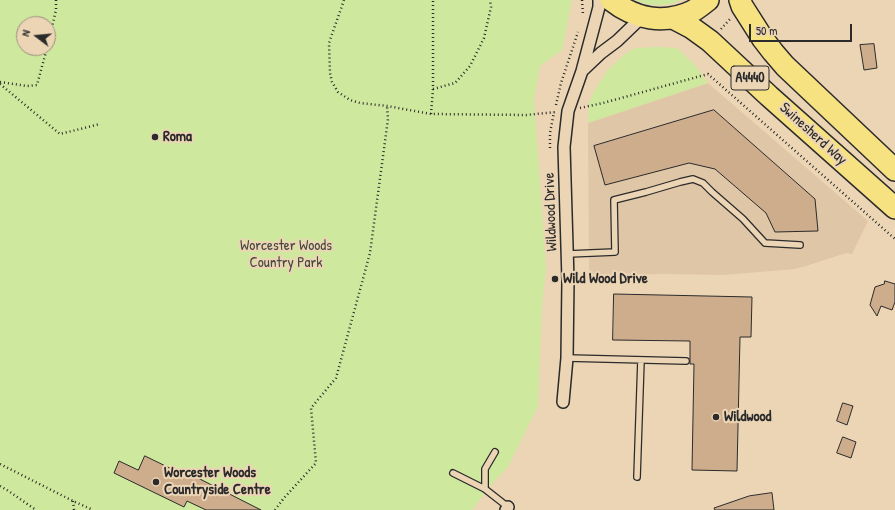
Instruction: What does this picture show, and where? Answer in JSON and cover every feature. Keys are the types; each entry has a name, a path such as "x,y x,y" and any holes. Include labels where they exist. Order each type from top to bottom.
{"highway":[{"path":"611,0 619,6 642,17 660,19 673,18 694,11 708,0"},
{"name":"Swinesherd Way","path":"741,3 770,48 785,66 895,170"},
{"name":"Swinesherd Way","path":"673,18 692,28 710,41 769,96 895,208"},
{"path":"785,66 895,162"}],"street":[{"name":"Wildwood Drive","path":"563,402 568,280 564,147 568,111 582,71 599,7 599,0"},
{"name":"Wildwood Drive","path":"582,71 642,17"}],"lane":[{"path":"568,254 615,252 614,200 693,179 703,183 743,219 765,243 800,245"},
{"path":"566,358 686,361"},
{"path":"636,477 641,360"},
{"path":"485,489 485,469 495,452"},
{"path":"453,473 485,489 508,509"}],"path":[{"path":"55,16 56,0"},
{"path":"344,0 329,43 330,73 332,82 338,92 350,100 360,103 387,106 430,114 526,115 568,111 604,103 708,74 895,239"},
{"path":"430,114 433,89 433,0"},
{"path":"433,89 455,83 470,66 484,38 491,7 490,0"},
{"path":"710,41 741,3"},
{"path":"0,83 28,86 37,85 45,56"},
{"path":"0,83 60,134 100,124"},
{"path":"275,510 316,463 311,408 336,378 370,253 388,119 387,106"},
{"path":"0,464 93,510"},
{"path":"0,486 36,510"},
{"path":"73,501 74,510"}],"shaded area":[{"path":"708,83 868,221 852,254 846,253 795,269 723,275 661,274 589,276 588,123"}],"green space":[{"name":"Worcester Woods Country Park","path":"0,0 572,0 562,50 540,66 534,99 546,269 542,304 538,406 508,467 491,485 472,510 0,510"},
{"path":"635,0 682,0 670,4 653,5"},
{"path":"635,48 677,48 695,65 708,83 588,123 589,102 608,70 625,54"}],"building":[{"path":"874,44 877,68 864,70 860,45"},
{"path":"714,110 815,199 818,231 775,232 766,213 715,169 689,163 605,185 594,146"},
{"path":"885,281 895,284 895,302 892,310 881,306 877,316 870,305 875,287 884,284"},
{"name":"Wildwood","path":"614,294 752,297 751,337 740,337 737,471 692,470 694,364 690,364 690,341 613,340"},
{"path":"843,403 853,406 847,425 837,421"},
{"path":"843,437 856,442 851,458 837,453"},
{"path":"145,456 188,477 190,474 261,510 206,510 187,501 184,507 114,473 119,461 138,470"},
{"path":"772,493 774,510 715,510 714,508 749,496"}],"place":[{"name":"Roma","path":"155,137"},
{"name":"Wild Wood Drive","path":"555,279"},
{"name":"Wildwood","path":"716,417"},
{"name":"Worcester Woods Countryside Centre","path":"156,482"}]}
